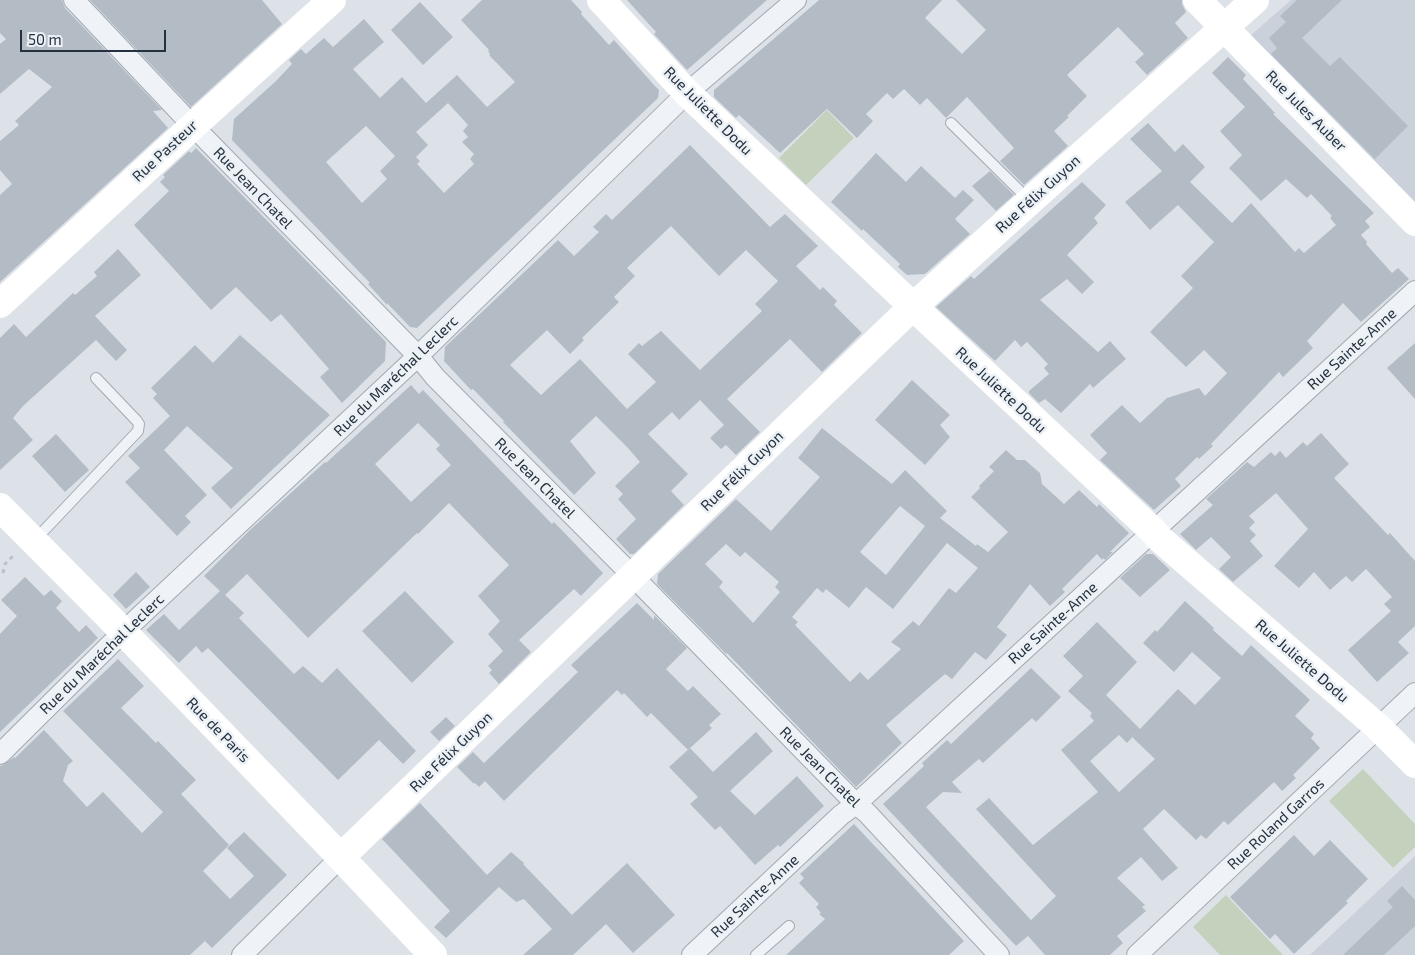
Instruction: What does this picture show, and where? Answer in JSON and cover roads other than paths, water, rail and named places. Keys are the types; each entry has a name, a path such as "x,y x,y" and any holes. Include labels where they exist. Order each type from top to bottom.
{"street":[{"name":"Rue Jean Chatel","path":"74,0 193,126 418,356 435,378 867,813 999,955"},
{"name":"Rue Pasteur","path":"0,304 332,0"},
{"name":"Rue Juliette Dodu","path":"601,0 687,93 1160,539 1378,727 1415,764"},
{"name":"Rue du Maréchal Leclerc","path":"0,754 123,632 418,356 687,93 796,0"},
{"name":"Rue Jules Auber","path":"1197,0 1415,222"},
{"name":"Rue Félix Guyon","path":"242,955 341,857 913,307 1255,0"},
{"name":"Rue Sainte-Anne","path":"700,952 841,815 856,804 1415,291"},
{"name":"Rue de Paris","path":"0,507 28,548 123,632 433,955"},
{"name":"Rue Roland Garros","path":"1137,955 1415,693"}],"lane":[{"path":"950,123 1030,201"},
{"path":"28,548 138,431 139,424 137,421 96,378"},
{"path":"756,955 789,926"}]}
